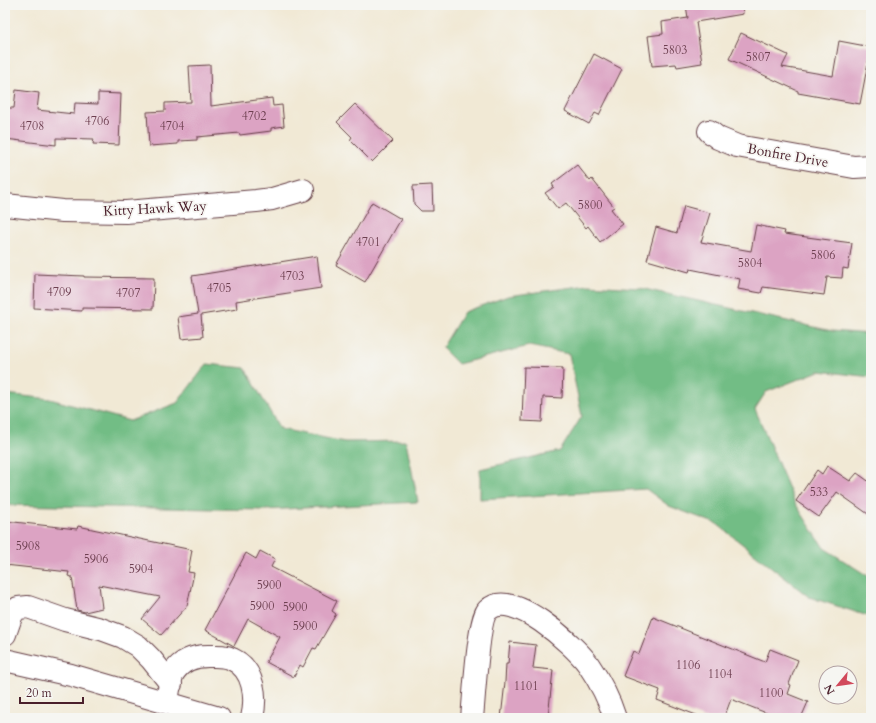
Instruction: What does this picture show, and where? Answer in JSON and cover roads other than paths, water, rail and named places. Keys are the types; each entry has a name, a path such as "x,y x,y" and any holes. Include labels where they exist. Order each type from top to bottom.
{"street":[{"name":"Bonfire Drive","path":"709,131 718,138 737,146 854,167 871,166"},
{"name":"Kitty Hawk Way","path":"5,205 62,211 126,212 256,202 304,190"},
{"path":"472,718 484,615 488,610 497,604 512,606 535,617 563,637 587,663 604,690 616,718"},
{"path":"5,634 12,614 18,608 28,607 65,620 101,629 123,637 138,646 152,659 168,693"},
{"path":"168,693 173,673 184,662 201,656 223,656 232,659 244,668 249,675 255,697 252,718"},
{"path":"5,660 71,675 168,693 219,718"}]}
